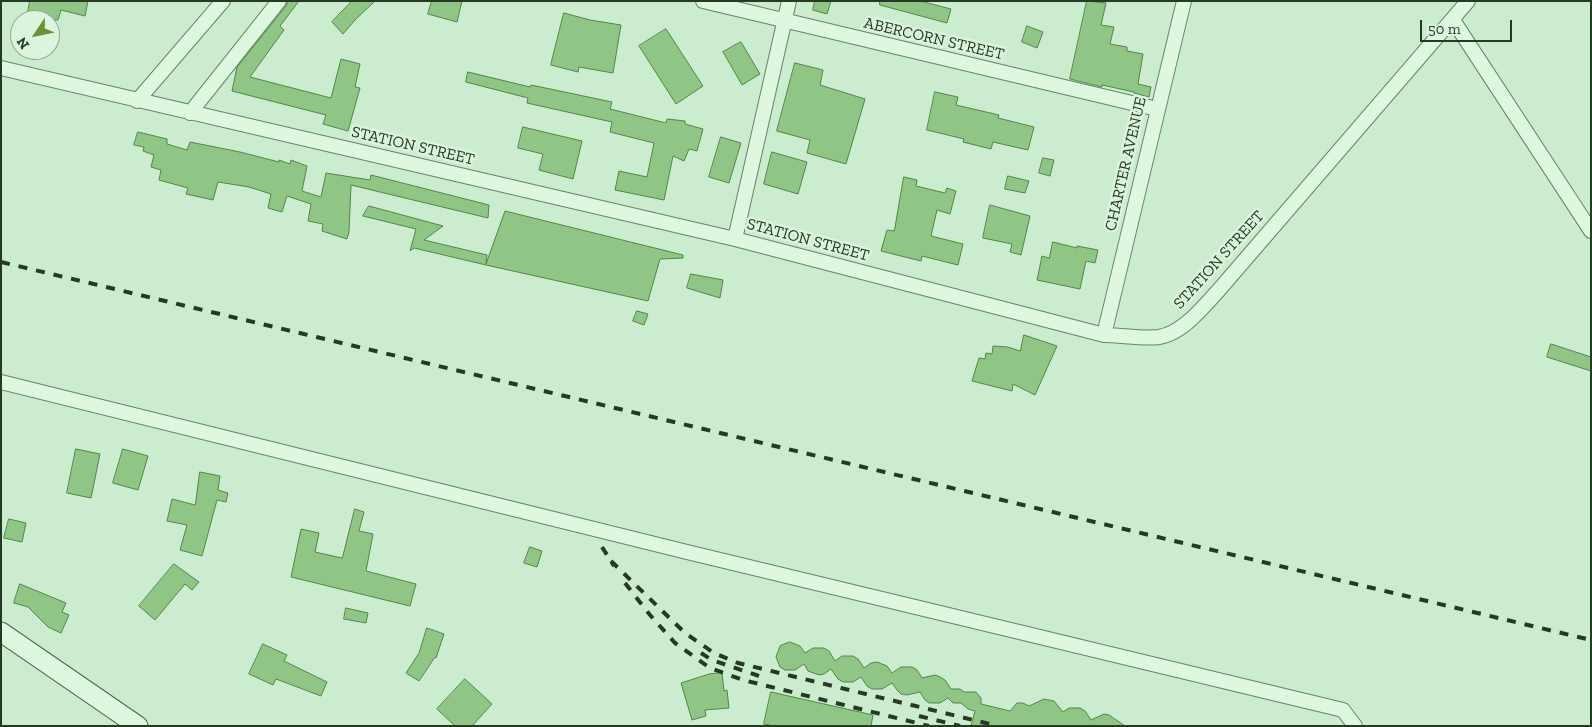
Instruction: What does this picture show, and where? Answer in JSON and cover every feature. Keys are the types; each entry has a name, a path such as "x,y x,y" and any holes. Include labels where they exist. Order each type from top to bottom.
{"main road":[{"path":"1,632 138,726"}],"street":[{"path":"137,101 224,1"},
{"path":"190,113 278,1"},
{"name":"ABERCORN STREET","path":"703,1 1157,109"},
{"path":"735,239 789,1"},
{"name":"CHARTER AVENUE","path":"1104,335 1184,1"},
{"name":"STATION STREET","path":"1,68 735,239 1104,335 1160,337 1178,329 1193,318 1218,291 1468,1"},
{"path":"1452,20 1591,231"},
{"path":"1,382 687,552 1343,710 1355,726"}],"building":[{"path":"30,1 88,1 85,16 61,10 60,13 60,10 28,10"},
{"path":"288,1 299,1 280,26 284,30 250,77 331,98 341,59 360,64 355,87 360,88 348,131 323,124 326,115 232,91 237,67"},
{"path":"352,1 375,1 343,34 332,22"},
{"path":"432,1 462,1 457,22 428,14"},
{"path":"815,1 831,1 827,14 813,10"},
{"path":"880,1 920,1 951,9 947,23 880,5"},
{"path":"1087,1 1106,3 1101,25 1114,27 1110,44 1127,47 1127,51 1143,54 1138,84 1151,87 1149,97 1134,92 1070,79"},
{"path":"564,13 621,25 613,73 579,67 578,72 551,65"},
{"path":"1027,26 1043,32 1037,48 1022,42"},
{"path":"666,29 703,86 676,104 639,46"},
{"path":"741,42 760,74 742,85 723,52"},
{"path":"795,63 823,70 820,85 865,99 846,164 807,153 810,140 777,131"},
{"path":"468,72 530,87 531,85 612,102 610,109 666,123 667,119 685,121 685,124 703,129 697,151 689,149 684,161 673,156 664,200 615,190 619,171 647,177 654,143 610,132 612,122 527,103 528,98 466,82"},
{"path":"935,92 958,97 956,105 999,115 998,118 1034,127 1028,150 993,142 991,149 963,142 964,139 927,130"},
{"path":"523,127 582,141 573,179 539,170 543,154 518,148"},
{"path":"138,132 167,139 167,144 187,150 190,142 279,162 279,160 290,164 291,160 307,166 302,191 321,197 326,173 370,180 371,175 489,205 488,218 351,185 347,239 322,231 323,224 308,221 311,204 287,196 282,212 268,208 271,194 249,187 218,182 213,200 186,194 188,188 159,180 161,170 151,167 154,155 143,151 144,147 134,145"},
{"path":"721,137 741,143 729,183 709,177"},
{"path":"772,152 807,162 798,194 764,184"},
{"path":"1043,158 1054,160 1050,176 1039,173"},
{"path":"1008,176 1029,181 1025,193 1005,189"},
{"path":"904,177 917,180 916,186 945,193 947,188 956,191 950,214 937,210 931,236 963,244 958,265 922,256 921,261 881,251 887,230 894,231"},
{"path":"990,205 1030,216 1021,255 1010,252 1012,244 983,238"},
{"path":"369,206 443,226 424,240 487,255 486,264 505,211 683,255 683,258 660,259 648,301 414,248 410,251 416,229 363,216"},
{"path":"1053,242 1077,248 1077,246 1098,250 1095,263 1086,261 1080,289 1037,280 1042,256 1049,258"},
{"path":"691,274 723,280 720,298 687,288"},
{"path":"637,311 648,314 644,325 633,321"},
{"path":"1024,335 1057,346 1035,395 1013,384 1012,391 972,381 979,358 985,359 986,353 992,354 993,346 1008,347 1020,351"},
{"path":"1551,344 1591,357 1591,371 1547,357"},
{"path":"76,449 100,454 91,498 67,493"},
{"path":"123,449 148,456 138,490 113,483"},
{"path":"200,472 220,476 218,490 228,493 226,502 217,500 202,556 180,550 187,525 167,521 172,499 195,505"},
{"path":"355,509 364,512 359,531 373,534 366,571 416,584 410,606 291,577 301,529 319,533 315,552 342,558"},
{"path":"9,519 26,523 22,542 4,538"},
{"path":"530,547 542,551 537,567 524,563"},
{"path":"174,564 199,582 192,590 185,584 155,620 139,606"},
{"path":"20,584 66,603 62,612 69,615 61,633 48,627 28,607 14,603"},
{"path":"346,608 368,613 366,623 344,619"},
{"path":"427,628 444,634 436,658 419,681 406,673 419,653"},
{"path":"790,642 800,646 805,653 813,648 824,648 829,651 835,661 842,656 853,656 858,659 864,668 871,663 877,662 887,666 892,673 901,667 912,667 917,670 922,678 935,675 945,680 951,689 976,692 981,698 981,704 1010,711 1017,703 1029,706 1044,699 1054,701 1063,712 1069,708 1080,708 1085,711 1091,720 1104,714 1109,715 1125,726 971,726 975,711 968,709 961,703 953,703 948,698 940,703 929,703 920,692 907,695 901,694 892,683 882,689 872,689 867,686 861,677 853,682 843,682 838,679 831,669 819,675 808,671 804,664 795,670 785,670 780,667 776,657 780,646"},
{"path":"263,644 287,655 284,661 327,682 321,696 276,679 273,685 249,674"},
{"path":"722,673 724,691 727,690 729,708 705,710 706,716 692,720 681,683 709,674"},
{"path":"465,679 492,704 472,726 455,726 437,709"},
{"path":"771,692 873,715 871,726 774,726 764,724"}],"railway":[{"path":"1,262 1591,640"},
{"path":"602,547 614,566"},
{"path":"611,561 685,633 714,653 738,663 998,726"},
{"path":"625,583 675,643 710,668 743,680 929,726"},
{"path":"701,653 712,660 759,676"},
{"path":"919,716 960,726"}]}
